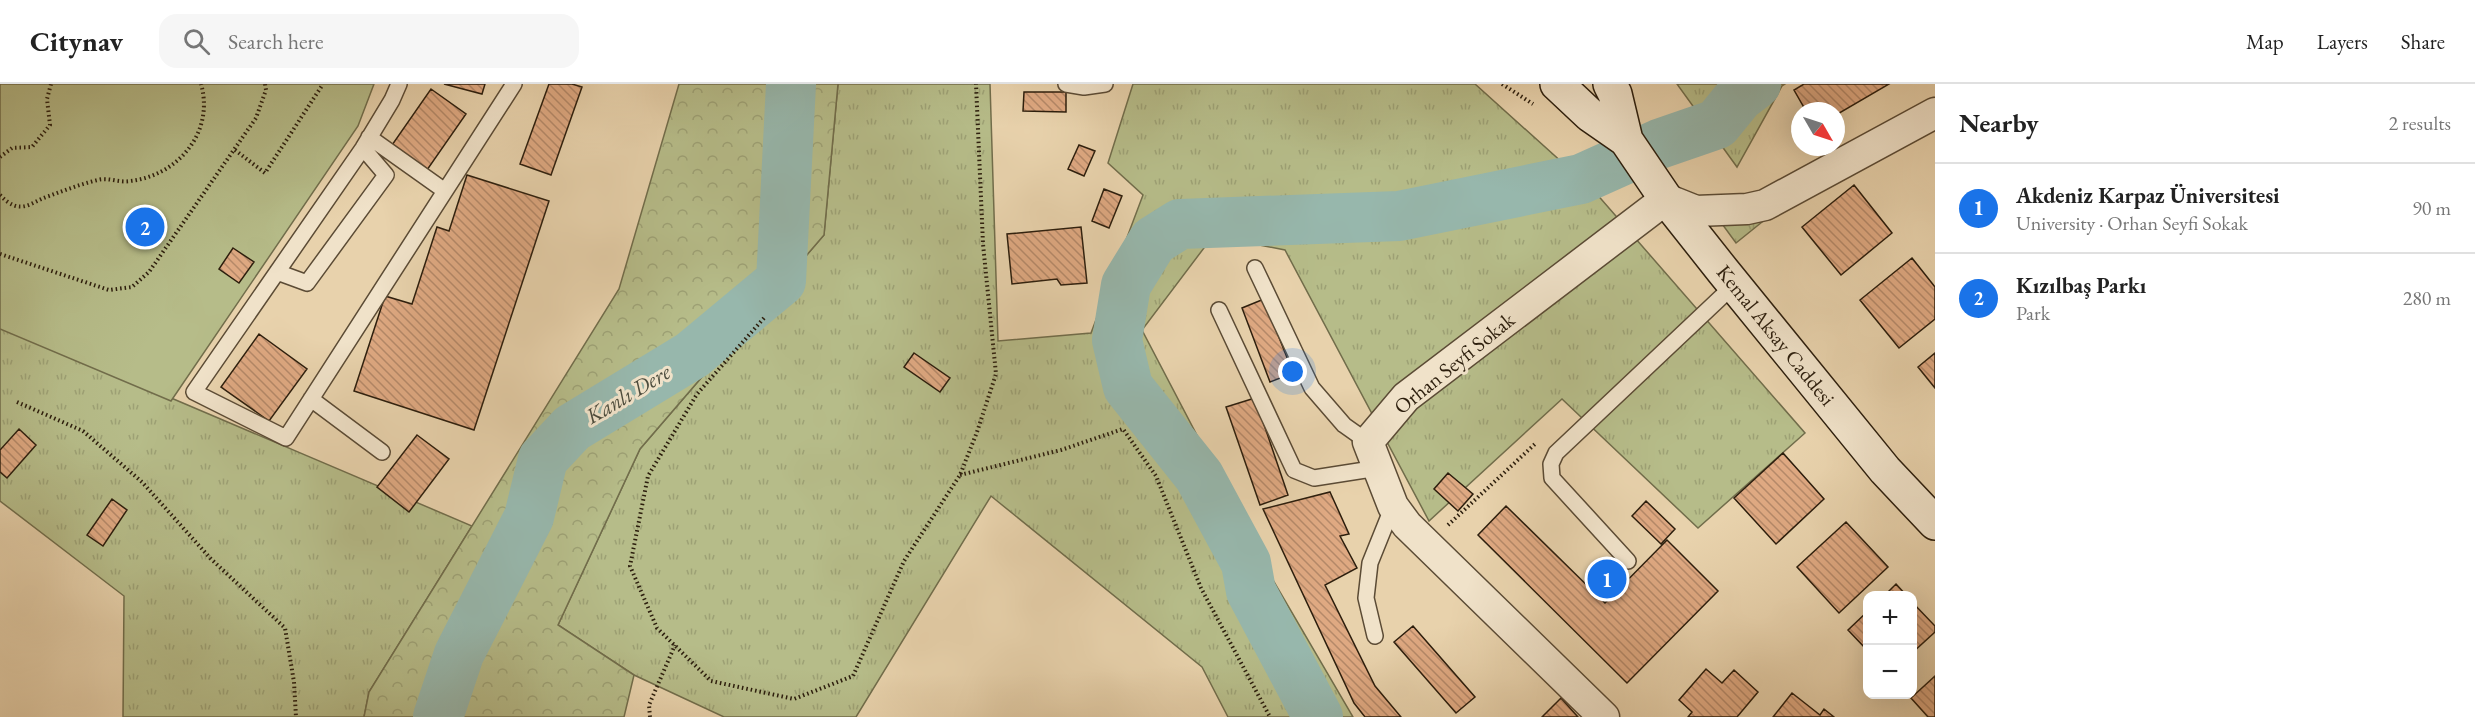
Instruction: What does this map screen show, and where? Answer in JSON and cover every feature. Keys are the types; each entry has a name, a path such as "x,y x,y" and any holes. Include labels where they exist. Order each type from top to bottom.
{"main road":[{"name":"Kemal Aksay Caddesi","path":"1557,84 1590,115 1626,140"},
{"name":"Kemal Aksay Caddesi","path":"1610,84 1615,94 1626,140 1666,199 1885,470 1935,523"}],"street":[{"path":"1666,199 1696,211 1747,209 1765,205 1935,112"},
{"name":"Orhan Seyfi Sokak","path":"1373,455 1406,397 1666,199"},
{"path":"1373,455 1393,506 1407,525 1604,717"}],"lane":[{"path":"399,84 392,100 366,142 194,392 285,438 514,84"},
{"path":"1066,84 1084,87 1105,84"},
{"path":"366,142 445,191"},
{"path":"277,272 307,283 386,175 366,142"},
{"path":"1220,310 1293,470 1314,478 1373,455 1312,387 1255,268"},
{"path":"1628,561 1552,478 1551,464 1556,453 1734,285"},
{"path":"311,399 382,452"},
{"path":"1376,636 1366,598 1370,563 1393,506"}],"path":[{"path":"0,157 12,148 32,147 50,125 47,99 51,84"},
{"path":"0,195 9,203 28,206 45,197 101,178 127,182 153,177 176,164 193,145 203,120 204,94 201,84"},
{"path":"0,254 109,290 132,287 149,272 256,118 266,90 265,84"},
{"path":"234,150 265,173 323,84"},
{"path":"764,318 697,394 648,476 630,566 657,628 711,681 794,699 853,676 904,561 960,475 996,374 983,244 976,84"},
{"path":"17,402 83,431 142,482 211,559 285,628 294,682 296,717"},
{"path":"960,475 1061,450 1123,429 1156,476 1201,588 1269,717"},
{"path":"650,717 649,705 675,645"}],"green space":[{"path":"0,84 374,84 358,126 171,401 0,329"},
{"path":"679,84 838,84 824,235 640,449 558,625 634,675 624,717 364,717 369,692 619,289"},
{"path":"838,84 990,84 998,341 1091,333 1143,195 1108,163 1133,84 1475,84 1595,192 1805,433 1698,528 1562,399 1429,521 1285,250 1213,236 1142,330 1270,575 1353,717 1228,717 1202,667 991,496 856,717 724,717 634,675 558,625 640,449 824,235"},
{"path":"1677,84 1785,84 1737,167"},
{"path":"1717,217 1767,218 1736,243"},
{"path":"0,327 472,526 369,692 364,717 123,717 124,596 0,501"}],"building":[{"path":"444,84 485,84 482,94"},
{"path":"549,84 572,84 582,87 551,175 520,164"},
{"path":"1804,84 1889,84 1845,110 1845,102 1801,102 1794,90"},
{"path":"431,89 466,114 427,170 392,145"},
{"path":"1024,92 1066,92 1066,112 1023,111"},
{"path":"1079,145 1095,151 1084,176 1068,169"},
{"path":"467,175 549,201 474,430 354,391 385,296 412,304 437,227 449,231"},
{"path":"1854,185 1892,233 1841,275 1802,227"},
{"path":"1104,189 1122,196 1109,228 1092,221"},
{"path":"1081,227 1087,283 1061,285 1057,279 1012,284 1007,234"},
{"path":"233,248 254,262 239,283 219,269"},
{"path":"1912,258 1935,287 1935,319 1899,348 1860,300"},
{"path":"1264,299 1293,373 1270,382 1242,308"},
{"path":"259,334 307,369 269,421 221,387"},
{"path":"914,353 950,378 940,392 904,367"},
{"path":"1935,353 1935,388 1918,367"},
{"path":"1255,398 1288,495 1260,505 1226,407"},
{"path":"19,429 36,445 7,478 0,472 0,450"},
{"path":"417,435 449,459 409,512 377,487"},
{"path":"1783,453 1824,499 1776,544 1734,498"},
{"path":"1448,473 1473,494 1458,511 1434,489"},
{"path":"1330,492 1349,534 1340,536 1357,568 1325,585 1375,686 1401,717 1365,717 1354,703 1263,509"},
{"path":"112,499 127,510 103,546 87,535"},
{"path":"1646,501 1675,529 1661,544 1632,516"},
{"path":"1506,506 1605,603 1667,540 1718,591 1627,683 1478,535"},
{"path":"1846,522 1888,567 1839,613 1797,567"},
{"path":"1896,584 1902,591 1889,591"},
{"path":"1917,607 1935,626 1935,632 1917,648"},
{"path":"1863,616 1863,646 1848,630"},
{"path":"1413,626 1475,697 1456,713 1394,642"},
{"path":"1706,669 1722,683 1734,670 1758,692 1737,717 1688,717 1692,712 1679,700"},
{"path":"1935,676 1935,717 1928,717 1912,699 1917,699 1917,692"},
{"path":"1792,693 1820,715 1824,709 1834,717 1773,717"},
{"path":"1561,698 1578,717 1542,717"}],"waterway":[{"name":"Kanlı Dere","path":"438,717 459,654 529,517 543,459 572,428 692,355 781,281 791,84"},
{"path":"1318,717 1251,591 1246,563 1199,476 1128,387 1117,340 1126,285 1153,241 1180,224 1399,216 1581,179 1659,144 1717,124 1739,97 1756,84"}],"place":[{"name":"Kızılbaş Parkı","path":"145,227"},
{"name":"Akdeniz Karpaz Üniversitesi","path":"1607,579"}]}
